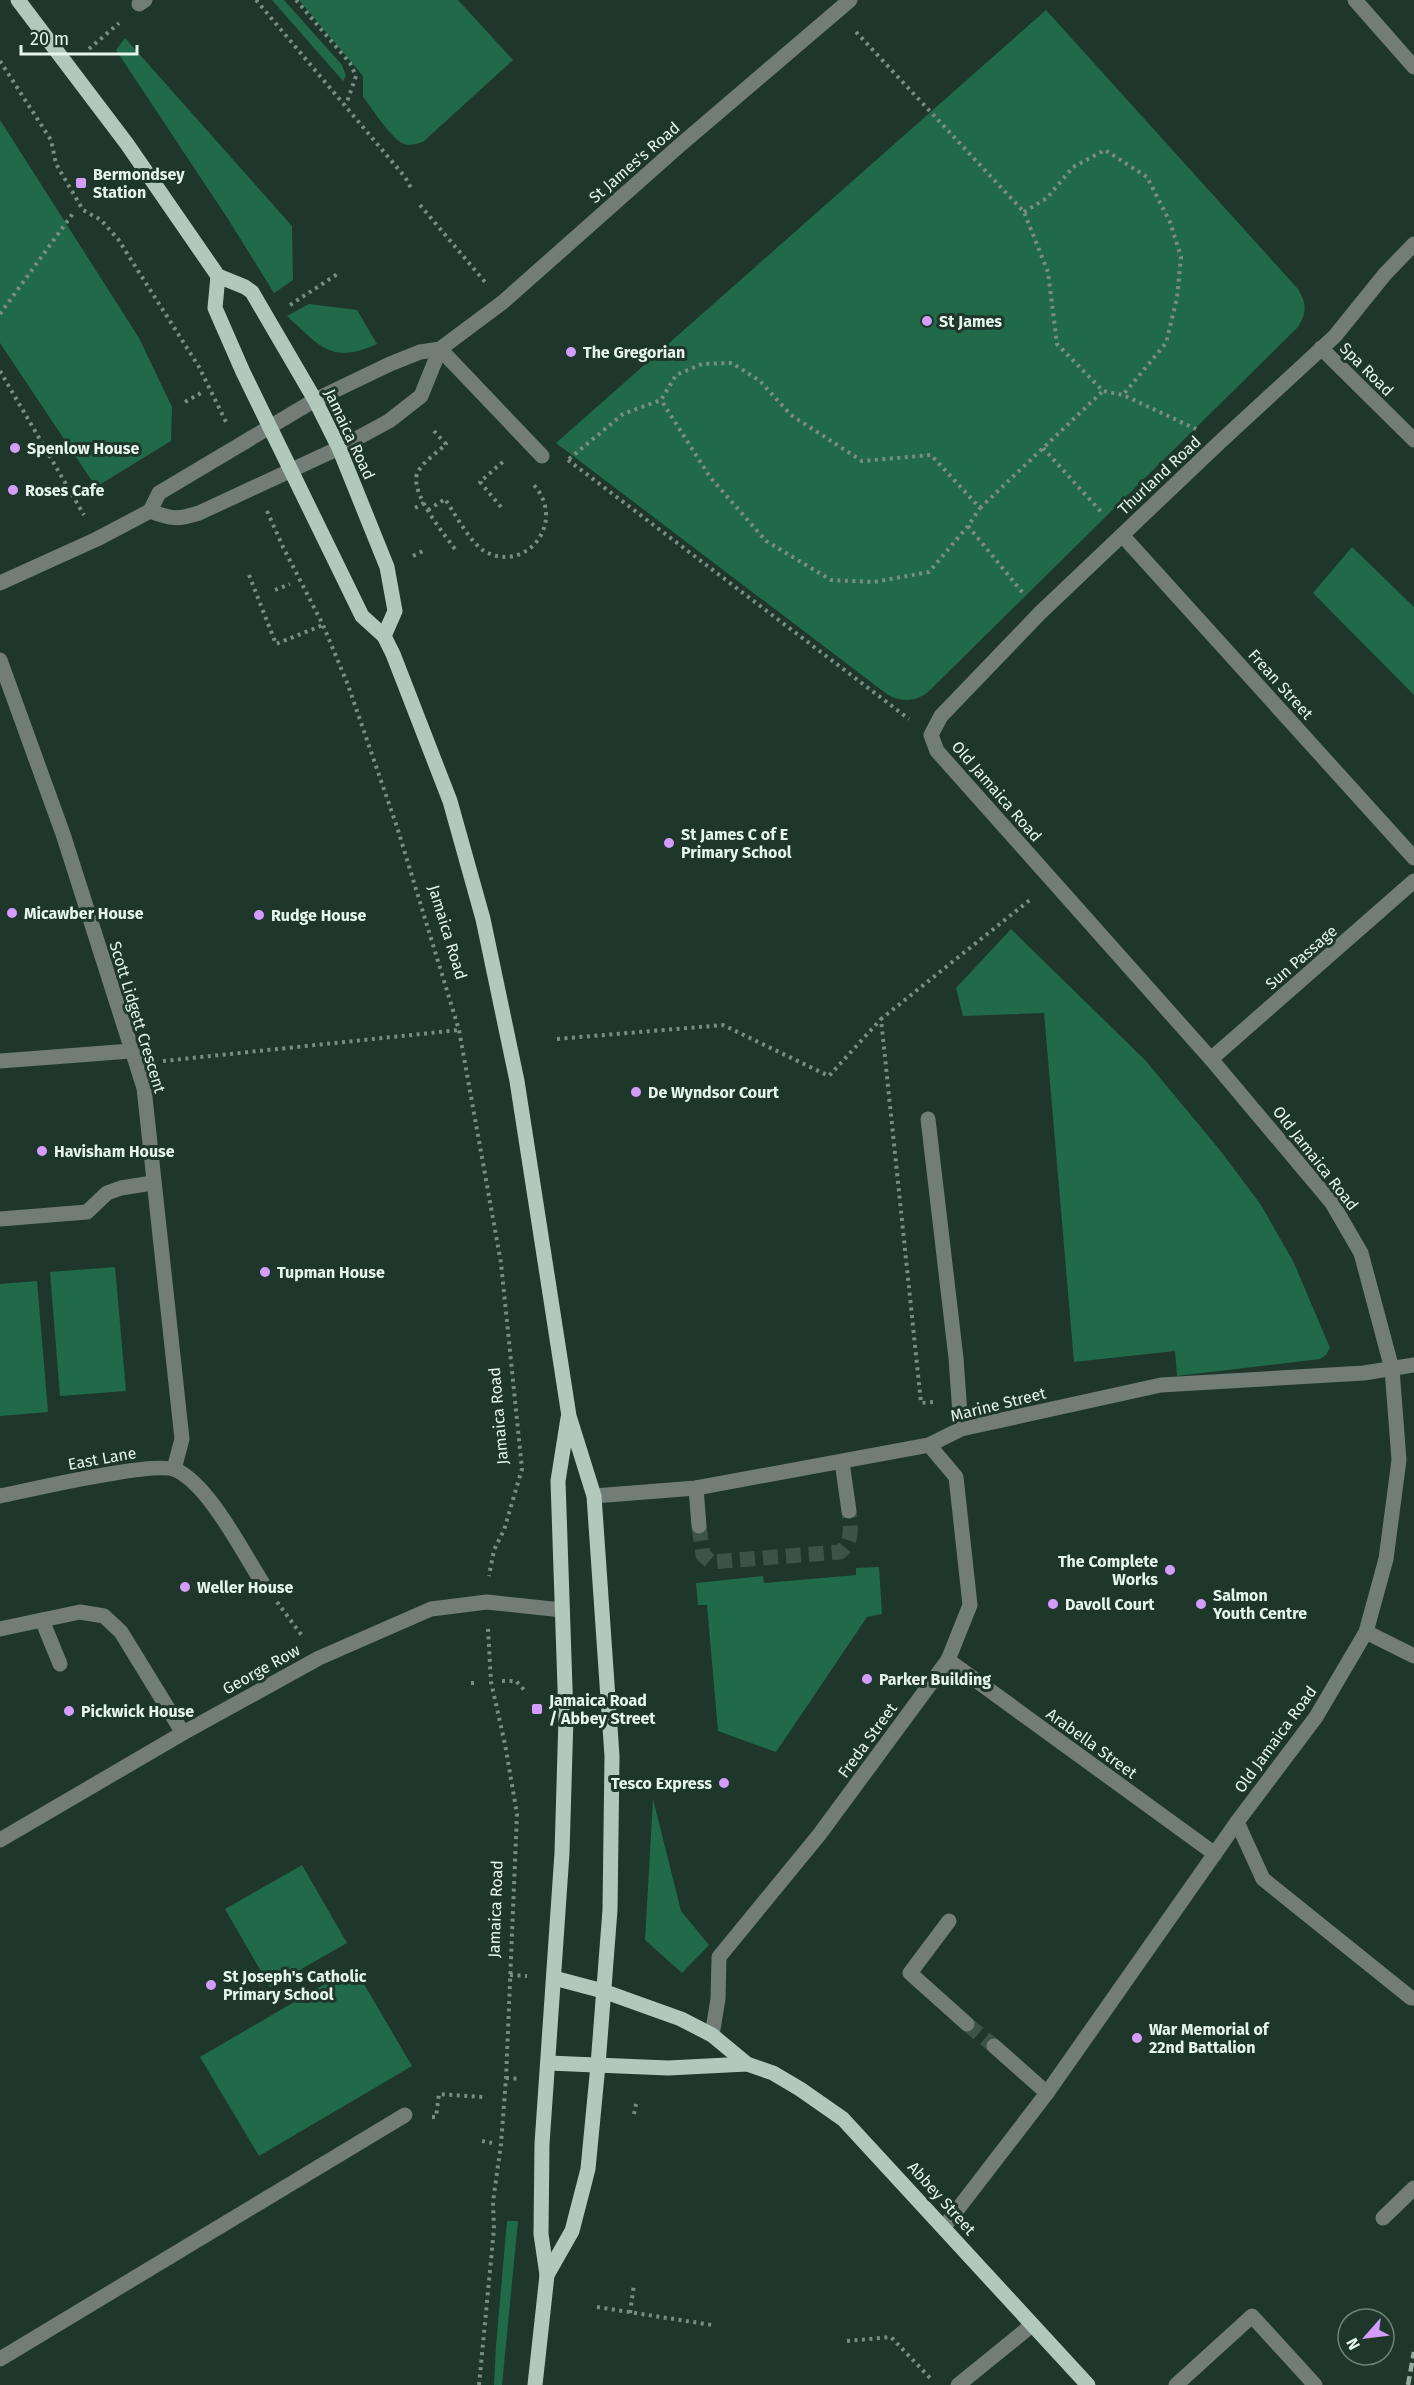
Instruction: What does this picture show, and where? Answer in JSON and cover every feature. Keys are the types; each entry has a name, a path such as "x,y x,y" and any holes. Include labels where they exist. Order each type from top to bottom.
{"main road":[{"path":"18,0 127,144 218,276"},
{"name":"Jamaica Road","path":"384,636 395,611 387,567 339,448 315,400 252,292 218,276 215,308 269,427 362,616 384,636 432,751 450,801 483,919 517,1081 569,1416 594,1496 612,1756 610,1910 588,2169 572,2231 548,2275"},
{"name":"Jamaica Road","path":"536,2385 548,2275 540,2234 542,2144 560,1893 566,1717 558,1481 569,1416"},
{"name":"Abbey Street","path":"554,1978 603,1991 681,2019 712,2036 747,2064 773,2073 843,2119 1088,2385"},
{"name":"Abbey Street","path":"548,2064 668,2068 747,2064"}],"street":[{"name":"St James's Road","path":"150,511 159,493 315,400 390,364 420,352 440,349 503,302 679,146 850,0"},
{"path":"1355,0 1414,67"},
{"name":"Thurland Road","path":"931,735 941,716 1040,614 1335,336 1385,274 1414,244"},
{"name":"Spa Road","path":"1321,348 1414,440"},
{"path":"0,583 97,539 150,511 172,519 182,519 339,448 389,421 421,396 440,349 542,456"},
{"name":"Frean Street","path":"1122,535 1414,858"},
{"name":"Scott Lidgett Crescent","path":"0,660 63,834 144,1088 152,1183 182,1439 174,1469"},
{"name":"Old Jamaica Road","path":"931,735 937,751 1211,1059 1332,1203 1361,1253 1392,1369 1399,1460 1386,1559 1366,1632 1316,1717 1237,1822 1047,2093 944,2227"},
{"name":"Sun Passage","path":"1211,1059 1414,881"},
{"path":"0,1061 133,1057"},
{"path":"928,1119 956,1358 961,1429"},
{"path":"0,1219 87,1212 107,1193 121,1188 152,1183"},
{"name":"Marine Street","path":"594,1496 696,1488 929,1445 961,1429 1161,1385 1364,1373 1414,1365"},
{"name":"Freda Street","path":"712,2036 718,1999 718,1957 838,1809 948,1660 970,1605 956,1477 929,1445"},
{"path":"842,1462 849,1511"},
{"name":"East Lane","path":"0,1496 141,1468 174,1469"},
{"path":"174,1469 189,1478 205,1493 262,1582"},
{"path":"696,1488 699,1526"},
{"name":"George Row","path":"0,1840 183,1733 319,1658 431,1609 487,1602 562,1610"},
{"path":"0,1629 80,1612 104,1616 122,1632 183,1733"},
{"path":"42,1620 60,1664"},
{"path":"1366,1632 1414,1656"},
{"name":"Arabella Street","path":"948,1660 1215,1854"},
{"path":"1237,1822 1263,1879 1411,1998 1414,1998"},
{"path":"949,1921 910,1973 967,2024"},
{"path":"994,2046 1047,2093"},
{"path":"0,2359 405,2115"},
{"path":"1383,2218 1414,2188"},
{"path":"1176,2385 1252,2316 1315,2385"},
{"path":"958,2385 1032,2325"}],"path":[{"path":"256,0 346,105 405,177 411,188"},
{"path":"296,0 350,63 356,76 346,105"},
{"path":"68,68 142,2"},
{"path":"837,11 1024,212 1048,272 1057,344 1103,391 1122,395 1221,441"},
{"path":"0,61 51,140 56,164 83,210 101,220 118,238 199,367 217,401"},
{"path":"1024,212 1047,198 1073,167 1105,150 1147,177 1170,222 1181,256 1177,298 1166,343 1122,395"},
{"path":"420,205 503,302"},
{"path":"0,314 74,212"},
{"path":"281,310 339,273"},
{"path":"569,460 623,414 661,400 676,375 702,364 732,363 760,381 791,414 862,460 931,455 980,508"},
{"path":"0,371 97,539"},
{"path":"661,400 710,477 766,541 831,580 874,582 928,572 968,526 980,508 1103,391"},
{"path":"185,402 201,393"},
{"path":"434,431 446,444 426,462 417,476 417,487 428,510 457,552"},
{"path":"1043,448 1122,535"},
{"path":"542,456 569,460 931,735"},
{"path":"501,507 480,482 506,459"},
{"path":"428,510 445,500 474,542 484,550 499,556 516,555 531,549 542,536 547,521 546,504 540,492 529,480"},
{"path":"415,508 424,503"},
{"name":"Jamaica Road","path":"267,510 283,548 323,625 348,685 397,827 459,1030 501,1263 522,1468 515,1498 491,1563 487,1602 491,1682 517,1814 506,2078 501,2144 493,2194 494,2229 479,2385"},
{"path":"968,526 1040,614"},
{"path":"412,556 423,551"},
{"path":"249,575 276,644 323,625"},
{"path":"275,590 290,584"},
{"path":"557,1039 723,1025 829,1076 881,1019"},
{"path":"133,1057 459,1030"},
{"path":"262,1582 319,1658"},
{"path":"502,1681 516,1681 527,1693"},
{"path":"471,1683 478,1683"},
{"path":"496,1870 503,1870"},
{"path":"405,2115 436,2117 439,2094 484,2097"},
{"path":"634,2114 636,2104"},
{"path":"482,2142 492,2143"},
{"path":"630,2313 634,2284"},
{"path":"597,2307 712,2325"},
{"path":"847,2341 891,2337 936,2385"}],"green space":[{"path":"272,0 284,0 342,65 346,76 343,81"},
{"path":"299,0 458,0 513,60 423,142 404,144 388,130 363,97 363,76"},
{"path":"1046,10 1298,289 1304,304 1303,318 1297,328 927,693 908,700 898,699 888,695 556,443"},
{"path":"125,38 292,226 293,280 274,293 116,50"},
{"path":"0,120 139,338 172,407 171,441 96,487 0,343"},
{"path":"309,304 357,310 377,344 348,353 327,349 318,344 287,316"},
{"path":"1352,547 1414,607 1414,695 1313,593"},
{"path":"1011,929 1146,1061 1219,1149 1261,1205 1294,1263 1330,1348 1326,1355 1320,1359 1177,1376 1175,1351 1074,1362 1044,1013 963,1016 956,988"},
{"path":"115,1267 126,1391 60,1396 50,1272"},
{"path":"37,1281 48,1412 0,1416 0,1284"},
{"path":"879,1567 882,1614 867,1617 776,1752 718,1731 707,1605 698,1605 696,1583 763,1576 764,1583 856,1575 856,1568"},
{"path":"653,1799 681,1911 709,1945 682,1973 645,1940"},
{"path":"302,1865 347,1943 270,1987 225,1909"},
{"path":"354,1967 412,2066 259,2156 200,2057"},
{"path":"507,2221 518,2221 502,2385 494,2385 496,2346"}],"tunnel":[{"path":"699,1526 703,1555 711,1562 840,1552 849,1539 849,1511"},
{"path":"967,2024 994,2046"}],"railway":[{"path":"1408,2385 1414,2352"}],"place":[{"name":"Bermondsey Station","path":"81,183"},
{"name":"St James","path":"927,321"},
{"name":"The Gregorian","path":"571,352"},
{"name":"Spenlow House","path":"15,448"},
{"name":"Roses Cafe","path":"13,490"},
{"name":"St James C of E Primary School","path":"669,843"},
{"name":"Micawber House","path":"12,913"},
{"name":"Rudge House","path":"259,915"},
{"name":"De Wyndsor Court","path":"636,1092"},
{"name":"Havisham House","path":"42,1151"},
{"name":"Tupman House","path":"265,1272"},
{"name":"The Complete Works","path":"1170,1570"},
{"name":"Weller House","path":"185,1587"},
{"name":"Davoll Court","path":"1053,1604"},
{"name":"Salmon Youth Centre","path":"1201,1604"},
{"name":"Parker Building","path":"867,1679"},
{"name":"Jamaica Road / Abbey Street","path":"537,1709"},
{"name":"Pickwick House","path":"69,1711"},
{"name":"Tesco Express","path":"724,1783"},
{"name":"St Joseph's Catholic Primary School","path":"211,1985"},
{"name":"War Memorial of 22nd Battalion","path":"1137,2038"}]}
